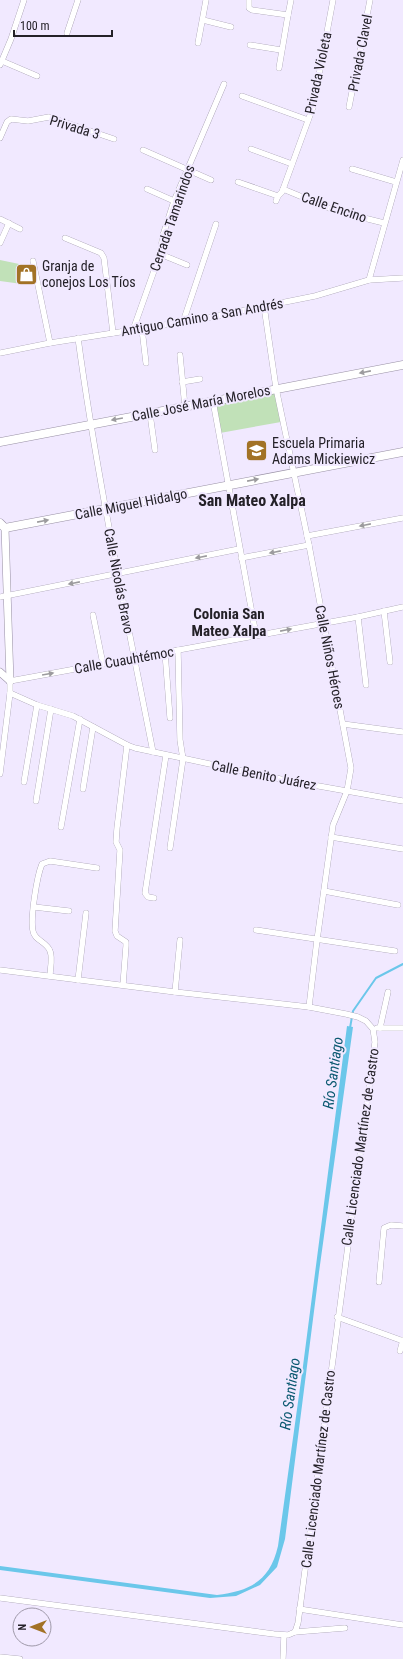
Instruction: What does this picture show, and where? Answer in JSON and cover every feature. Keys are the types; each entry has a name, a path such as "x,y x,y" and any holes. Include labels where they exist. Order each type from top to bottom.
{"main road":[{"name":"Calle José María Morelos","path":"0,442 150,414 276,388 403,365"},
{"name":"Calle Miguel Hidalgo","path":"2,527 105,510 227,485 403,452"}],"street":[{"path":"24,0 1,63 37,76"},
{"path":"67,33 78,0"},
{"path":"198,43 206,0"},
{"path":"249,0 249,8 252,10 288,15"},
{"path":"279,68 291,0"},
{"name":"Privada Violeta","path":"238,182 277,198 283,189 313,107 333,0"},
{"name":"Privada Clavel","path":"350,107 370,0"},
{"path":"203,20 231,27"},
{"path":"250,45 281,50"},
{"name":"Cerrada Tamarindos","path":"133,330 160,254 163,235 174,201 224,84"},
{"path":"242,96 308,120"},
{"name":"Privada 3","path":"0,138 7,122 11,119 28,121 49,117 114,140"},
{"path":"251,149 292,164"},
{"path":"143,150 211,180"},
{"path":"369,280 403,160"},
{"path":"352,169 396,182"},
{"path":"147,189 174,201"},
{"name":"Calle Encino","path":"283,189 336,211 384,223"},
{"path":"0,219 20,229"},
{"path":"0,243 9,223"},
{"path":"183,322 216,224"},
{"path":"65,238 101,253 104,258 113,333"},
{"path":"160,254 187,265"},
{"path":"33,261 50,343"},
{"name":"Antiguo Camino a San Andrés","path":"0,353 78,338 183,322 315,296 369,280 403,278"},
{"name":"Calle Niños Héroes","path":"264,306 276,388 309,545 351,768 347,791 333,825 309,1007"},
{"path":"142,329 146,363"},
{"name":"Calle Nicolás Bravo","path":"78,338 90,424 105,510 153,752"},
{"path":"180,355 185,407"},
{"path":"182,382 200,379"},
{"path":"213,401 227,485 256,635"},
{"path":"150,414 155,450"},
{"path":"307,536 403,518"},
{"path":"0,774 10,693 3,596 2,527"},
{"path":"241,558 309,545"},
{"path":"3,596 239,549"},
{"name":"Calle Cuauhtémoc","path":"10,680 403,608"},
{"path":"384,611 390,662"},
{"path":"94,615 103,664"},
{"path":"358,617 366,685"},
{"path":"170,848 183,759 180,740 178,650"},
{"path":"165,652 170,718"},
{"path":"0,672 10,680"},
{"name":"Calle Benito Juárez","path":"10,693 37,705 80,719 127,745 183,759 285,780 403,801"},
{"path":"24,782 37,705"},
{"path":"36,801 51,709"},
{"path":"61,827 80,719"},
{"path":"343,724 403,732"},
{"path":"83,789 93,727"},
{"path":"122,985 126,942 117,936 116,931 120,850 116,842 127,745"},
{"path":"154,898 148,898 145,893 166,755"},
{"path":"331,837 403,849"},
{"path":"50,976 51,952 47,944 36,938 32,932 39,870 42,864 50,861 96,868"},
{"path":"324,891 398,905"},
{"path":"34,907 69,911"},
{"path":"78,980 86,913"},
{"path":"256,930 395,952"},
{"path":"175,992 180,940"},
{"path":"0,970 309,1007"},
{"path":"380,1028 388,992"},
{"name":"Calle Licenciado Martínez de Castro","path":"295,1632 297,1628 337,1317 375,1042 373,1029 366,1021 346,1014 309,1007"},
{"path":"373,1029 403,1028"},
{"path":"379,1282 384,1228 391,1225 403,1226"},
{"path":"337,1317 403,1340 400,1351"},
{"path":"0,1598 284,1635 295,1632 345,1628"},
{"path":"299,1609 403,1625"},
{"path":"283,1659 284,1635"},
{"path":"0,1657 20,1659"}],"green space":[{"path":"0,260 24,265 22,284 0,281"},
{"path":"277,392 281,422 220,433 215,403"}],"water":[{"path":"347,1026 353,1027 319,1272 285,1539 277,1567 260,1585 236,1596 210,1598 0,1570 0,1566 217,1595 239,1591 249,1587 264,1576 270,1568 278,1546"}],"waterway":[{"name":"Río Santiago","path":"350,1028 353,1011 376,978 403,964"}],"place":[{"name":"Granja de conejos Los Tíos","path":"27,274"},
{"name":"Escuela Primaria Adams Mickiewicz","path":"256,451"}],"district":[{"name":"San Mateo Xalpa","path":"252,500"},
{"name":"Colonia San Mateo Xalpa","path":"229,622"}]}
